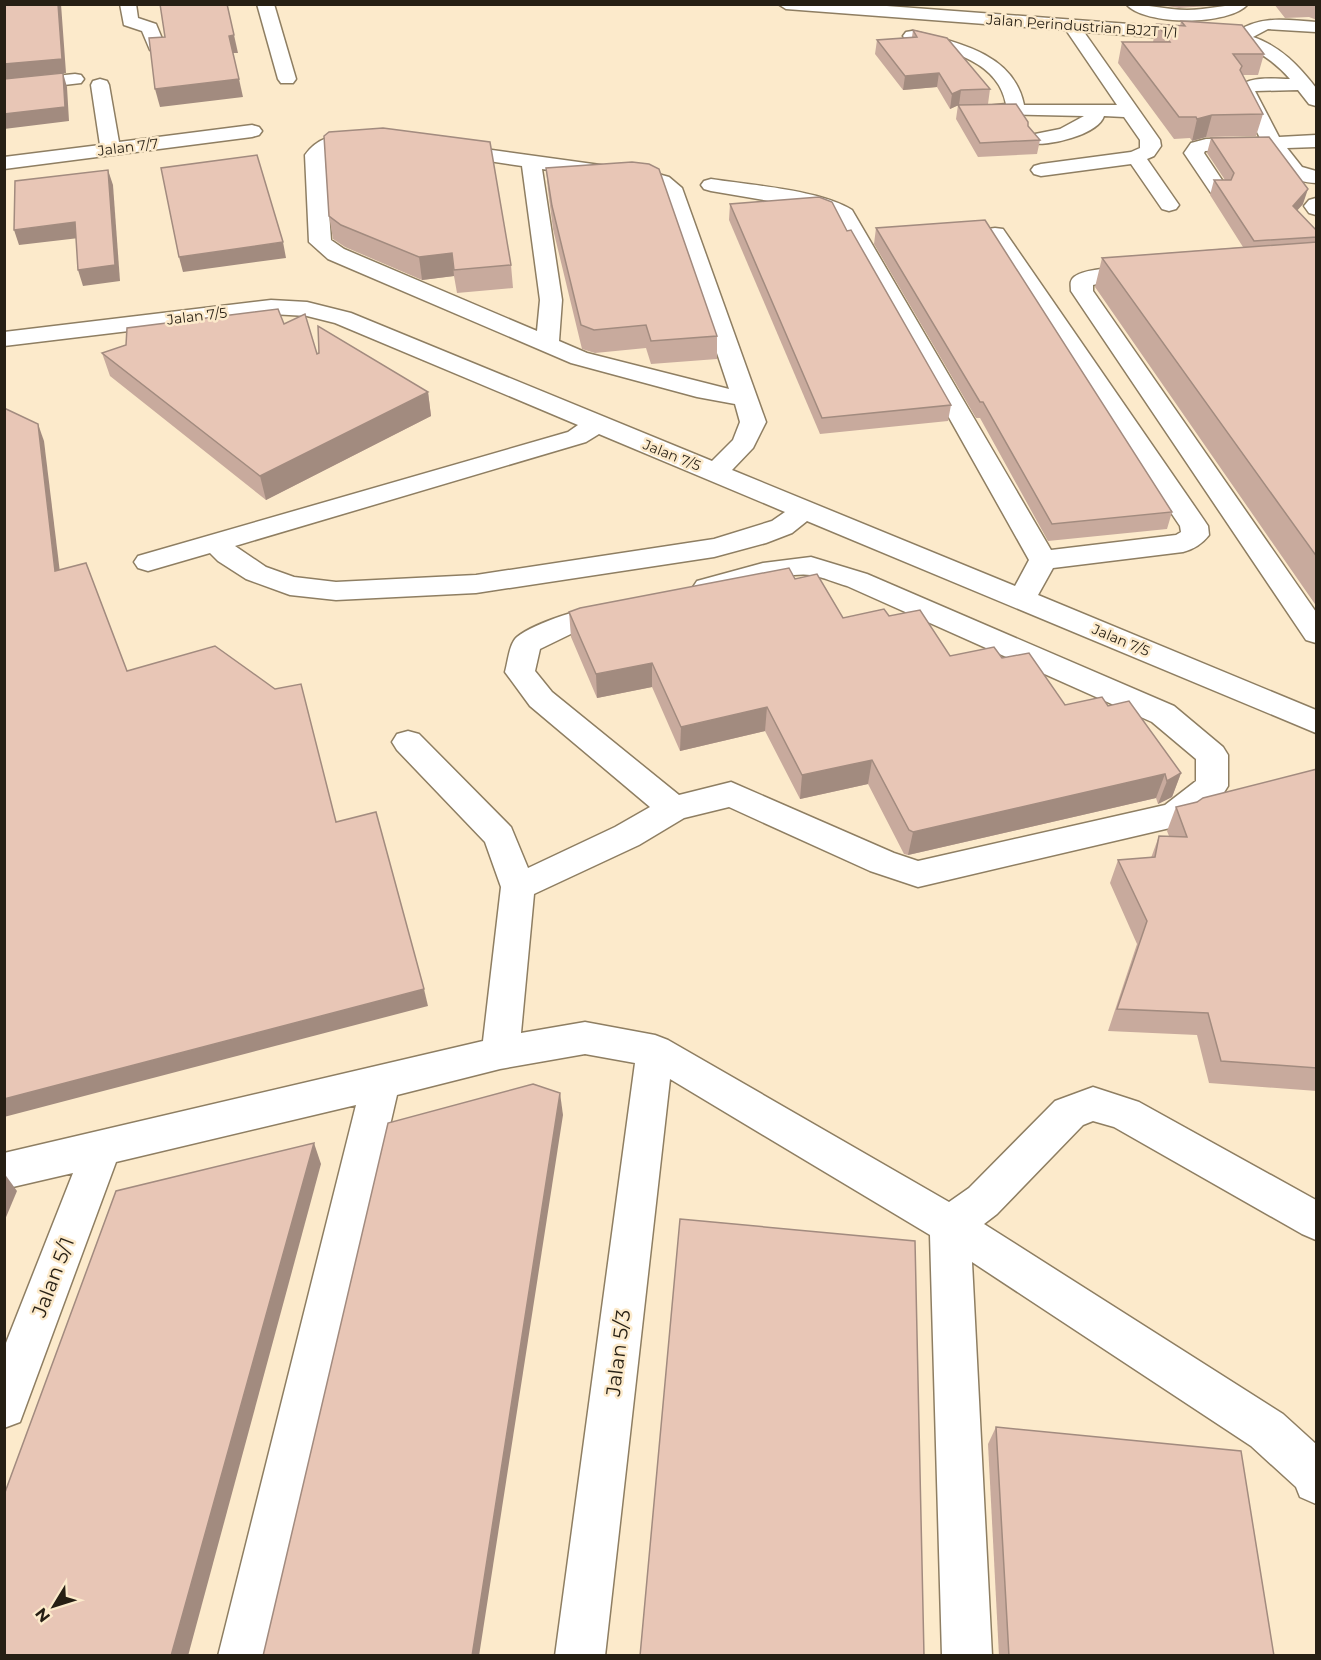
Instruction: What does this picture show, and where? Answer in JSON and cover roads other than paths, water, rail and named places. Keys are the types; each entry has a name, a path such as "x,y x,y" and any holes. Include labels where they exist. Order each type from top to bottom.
{"street":[{"path":"128,4 130,21 150,28 156,46"},
{"path":"265,4 287,79"},
{"name":"Jalan Perindustrian BJ2T 1/1","path":"786,4 1239,38 1260,44 1274,52 1317,100"},
{"path":"1134,4 1143,11 1156,14 1202,15 1223,14 1237,9 1240,4"},
{"path":"874,10 872,20 895,31 939,42 994,66 1008,80 1016,97 1016,110"},
{"path":"1095,12 1105,28"},
{"path":"1202,15 1210,35"},
{"path":"1239,38 1261,24 1269,22 1299,27 1317,27"},
{"path":"1041,170 1136,157 1147,152 1151,146 1150,140 1071,25"},
{"path":"4,87 75,79"},
{"path":"1304,84 1255,85 1245,90 1273,143 1294,173 1300,176 1317,177"},
{"path":"100,85 110,149"},
{"path":"977,111 1130,111"},
{"path":"1036,139 1065,135 1084,127 1094,119 1094,112"},
{"name":"Jalan 7/7","path":"4,163 252,131"},
{"path":"390,141 361,139 334,141 321,146 315,155 320,242 336,254 579,358 706,392 745,399"},
{"path":"1218,189 1194,153 1198,147 1317,141"},
{"path":"425,146 651,178 662,181 672,188 753,422 744,443 715,473"},
{"path":"1136,157 1169,205"},
{"path":"531,161 551,300 547,345"},
{"path":"711,185 820,203 836,208 845,214 1043,560"},
{"path":"1317,204 1314,206 1317,209"},
{"path":"995,234 1194,525 1196,535 1183,543 1043,560"},
{"path":"1158,272 1099,276 1082,281 1083,291 1317,633"},
{"name":"Jalan 7/5","path":"4,339 271,307 307,309 343,318 1317,722"},
{"path":"148,562 577,437 596,424"},
{"path":"215,542 228,555 256,573 290,586 336,591 476,584 714,548 756,537 782,527 805,510"},
{"path":"1022,598 1043,560"},
{"path":"518,887 627,836 674,808 731,795 882,862 918,874 1174,815 1212,786 1212,755 1163,714 856,580 811,566 763,572 682,594"},
{"path":"636,606 567,624 527,644 520,672 541,699 674,808"},
{"path":"1104,688 1135,646"},
{"path":"408,742 499,836 518,887 500,1053"},
{"path":"4,1171 500,1053 585,1038 655,1051 950,1225 1267,1430 1314,1476"},
{"name":"Jalan 5/3","path":"580,1656 655,1051"},
{"path":"242,1656 381,1083"},
{"path":"950,1225 983,1201 1069,1113 1093,1104 1125,1114 1317,1221"},
{"name":"Jalan 5/1","path":"4,1406 102,1148"},
{"path":"950,1225 967,1656"}]}
